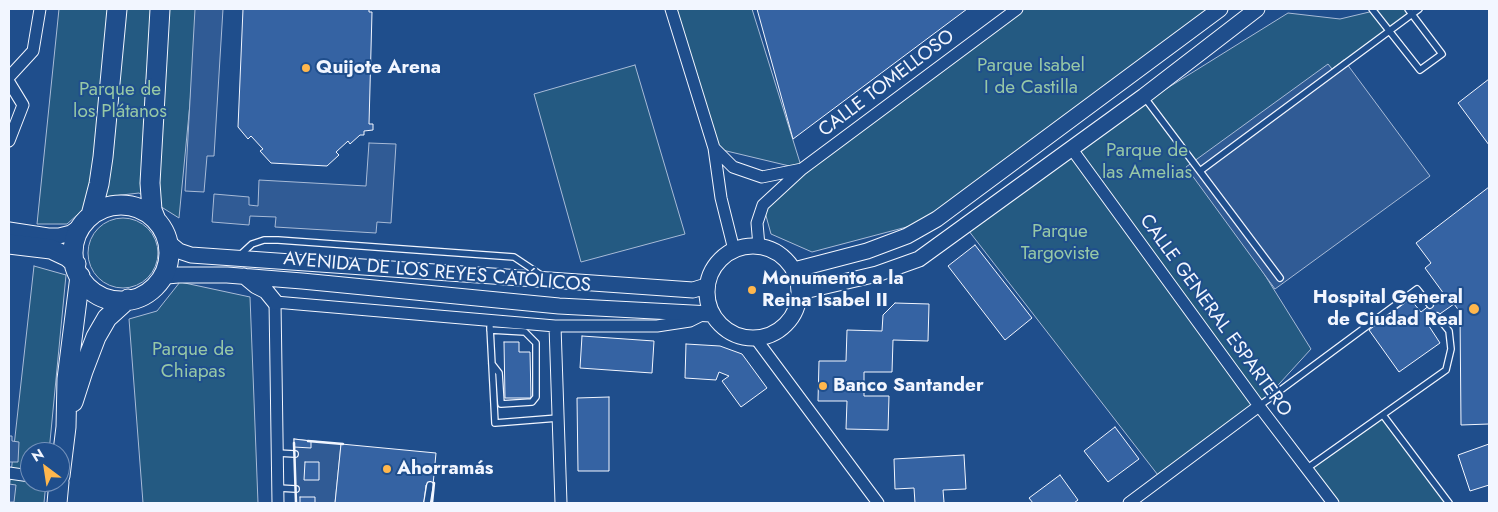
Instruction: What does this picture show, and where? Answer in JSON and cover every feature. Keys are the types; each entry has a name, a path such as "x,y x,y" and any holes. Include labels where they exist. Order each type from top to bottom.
{"highway":[{"path":"64,442 67,379 78,270 74,246 76,237 86,221 98,191 117,9"},
{"path":"9,244 51,249 68,257 96,294 108,299 118,301 140,296 150,291 160,280 168,262 168,242 152,210 150,184 160,9"},
{"path":"86,221 112,206 127,204 139,207 156,220"},
{"path":"66,427 83,371 96,337 107,318 128,299"}],"main road":[{"path":"794,270 867,251 907,236 937,219 1220,9"},
{"path":"800,292 877,274 919,259 1144,96 1257,9"},
{"path":"9,230 59,236 71,232 86,221"},
{"name":"AVENIDA DE LOS REYES CATÓLICOS","path":"168,242 179,251 190,255 693,290 706,286"},
{"path":"759,246 775,251 783,256 794,270 800,292 798,304 793,316 786,325 776,332 756,339 738,336 724,329 708,314 706,286 713,268 722,257 734,250 759,246"},
{"name":"AVENIDA DE LOS REYES CATÓLICOS","path":"160,280 168,276 178,275 244,276 558,306 708,314"},
{"path":"244,276 256,286 266,291 275,302"}],"street":[{"path":"9,77 33,51 40,9"},
{"path":"671,9 714,148 721,198 734,250"},
{"name":"CALLE TOMELLOSO","path":"759,246 757,223 763,205 802,169 1017,9"},
{"path":"9,82 23,105 9,141"},
{"name":"CALLE TOMELLOSO","path":"714,148 733,167 762,177 802,169"},
{"name":"CALLE GENERAL ESPARTERO","path":"1071,148 1332,503"},
{"path":"278,503 275,302 490,325 657,326 690,321 708,314"},
{"path":"555,326 561,503"},
{"path":"756,339 878,503"},
{"path":"1129,503 1260,406"}],"lane":[{"path":"1372,9 1420,70 1442,54 1410,11"},
{"path":"1200,171 1389,31 1410,11 1419,9"},
{"path":"1144,96 1280,278"},
{"path":"237,258 252,244 264,240 278,240 514,257 549,280"},
{"path":"1260,406 1417,290 1430,306"},
{"path":"1306,468 1446,370 1451,349 1449,331 1438,316"},
{"path":"492,364 499,373 501,404 532,402 536,397 536,343 525,332 490,325 495,423 558,418"},
{"path":"1384,415 1449,503"},
{"path":"276,453 295,454"},
{"path":"428,503 430,485"},
{"path":"278,488 296,489"}],"green space":[{"name":"Parque de los Plátanos","path":"59,9 199,9 179,218 139,193 96,198 67,224 37,224"},
{"path":"672,9 752,9 802,169 714,148"},
{"name":"Parque Isabel I de Castilla","path":"1024,9 1220,9 937,219 812,252 771,234 763,205"},
{"path":"1382,9 1419,9 1200,171 1311,349 1259,406 1161,479 965,226 1071,148 1288,13 1340,19"},
{"path":"635,65 685,234 581,262 534,94"},
{"path":"123,218 136,221 148,228 155,240 158,253 155,266 148,278 136,285 123,288 110,285 98,278 91,266 88,253 91,240 98,228 110,221"},
{"path":"34,266 66,275 50,442 20,442 20,492 45,492 44,503 9,503"},
{"name":"Parque de Chiapas","path":"180,282 250,297 258,503 143,503 129,319 157,311"},
{"path":"1383,415 1446,503 1333,503 1306,469"}],"shaded area":[{"path":"195,9 223,9 214,156 207,156 204,192 185,191"},
{"path":"1344,60 1430,176 1275,289 1186,167 1328,64 1332,69"},
{"path":"369,143 396,144 391,223 377,222 376,233 275,227 276,217 250,216 249,225 212,222 214,194 249,197 249,205 258,206 259,180 366,186"},
{"path":"9,436 12,436 12,441 19,442 18,462 9,462"},
{"path":"294,439 341,444 335,503 296,503"},
{"path":"9,484 16,485 14,502 9,502"}],"building":[{"name":"Quijote Arena","path":"243,9 369,9 369,12 372,12 369,124 373,124 373,130 364,131 364,135 360,135 350,144 348,141 336,152 339,155 327,166 271,163 260,151 263,149 251,136 248,139 238,127"},
{"path":"757,9 967,9 793,139"},
{"path":"1489,79 1489,145 1458,103"},
{"name":"Hospital General de Ciudad Real","path":"1489,187 1489,424 1461,425 1460,312 1454,304 1427,323 1440,343 1399,372 1369,330 1410,299 1421,312 1444,294 1425,268 1431,263 1416,243"},
{"path":"975,245 1032,318 1005,340 948,266"},
{"path":"895,303 929,304 928,341 893,340 892,372 864,372 864,396 889,396 888,430 846,429 847,401 818,401 819,361 846,361 847,330 882,331 883,315"},
{"path":"582,336 654,341 652,373 580,368"},
{"path":"504,342 519,342 519,352 530,352 531,398 505,398"},
{"path":"686,344 720,346 742,354 767,388 741,407 722,381 729,376 719,372 716,380 685,378"},
{"path":"609,397 609,471 578,471 577,398"},
{"path":"1115,427 1139,459 1108,482 1084,451"},
{"path":"294,439 311,441 311,448 294,447"},
{"name":"Ahorramás","path":"341,444 436,453 433,485 426,485 424,503 335,503"},
{"path":"1489,444 1489,485 1470,491 1458,455"},
{"path":"964,455 966,489 943,490 944,502 942,503 915,503 914,488 895,489 894,459"},
{"path":"305,462 319,462 319,480 304,480"},
{"path":"1060,475 1078,500 1074,503 1033,503 1029,498"},
{"path":"300,497 315,497 315,503 300,503"}],"wall":[{"path":"308,441 343,444"},
{"path":"294,443 296,503"},
{"path":"432,503 434,483"}],"place":[{"name":"Quijote Arena","path":"306,68"},
{"name":"Monumento a la Reina Isabel II","path":"752,290"},
{"name":"Hospital General de Ciudad Real","path":"1474,309"},
{"name":"Banco Santander","path":"823,386"},
{"name":"Ahorramás","path":"387,469"}],"park label":[{"name":"Parque de las Amelias","path":"1147,162"},
{"name":"Parque Targoviste","path":"1060,243"}]}
